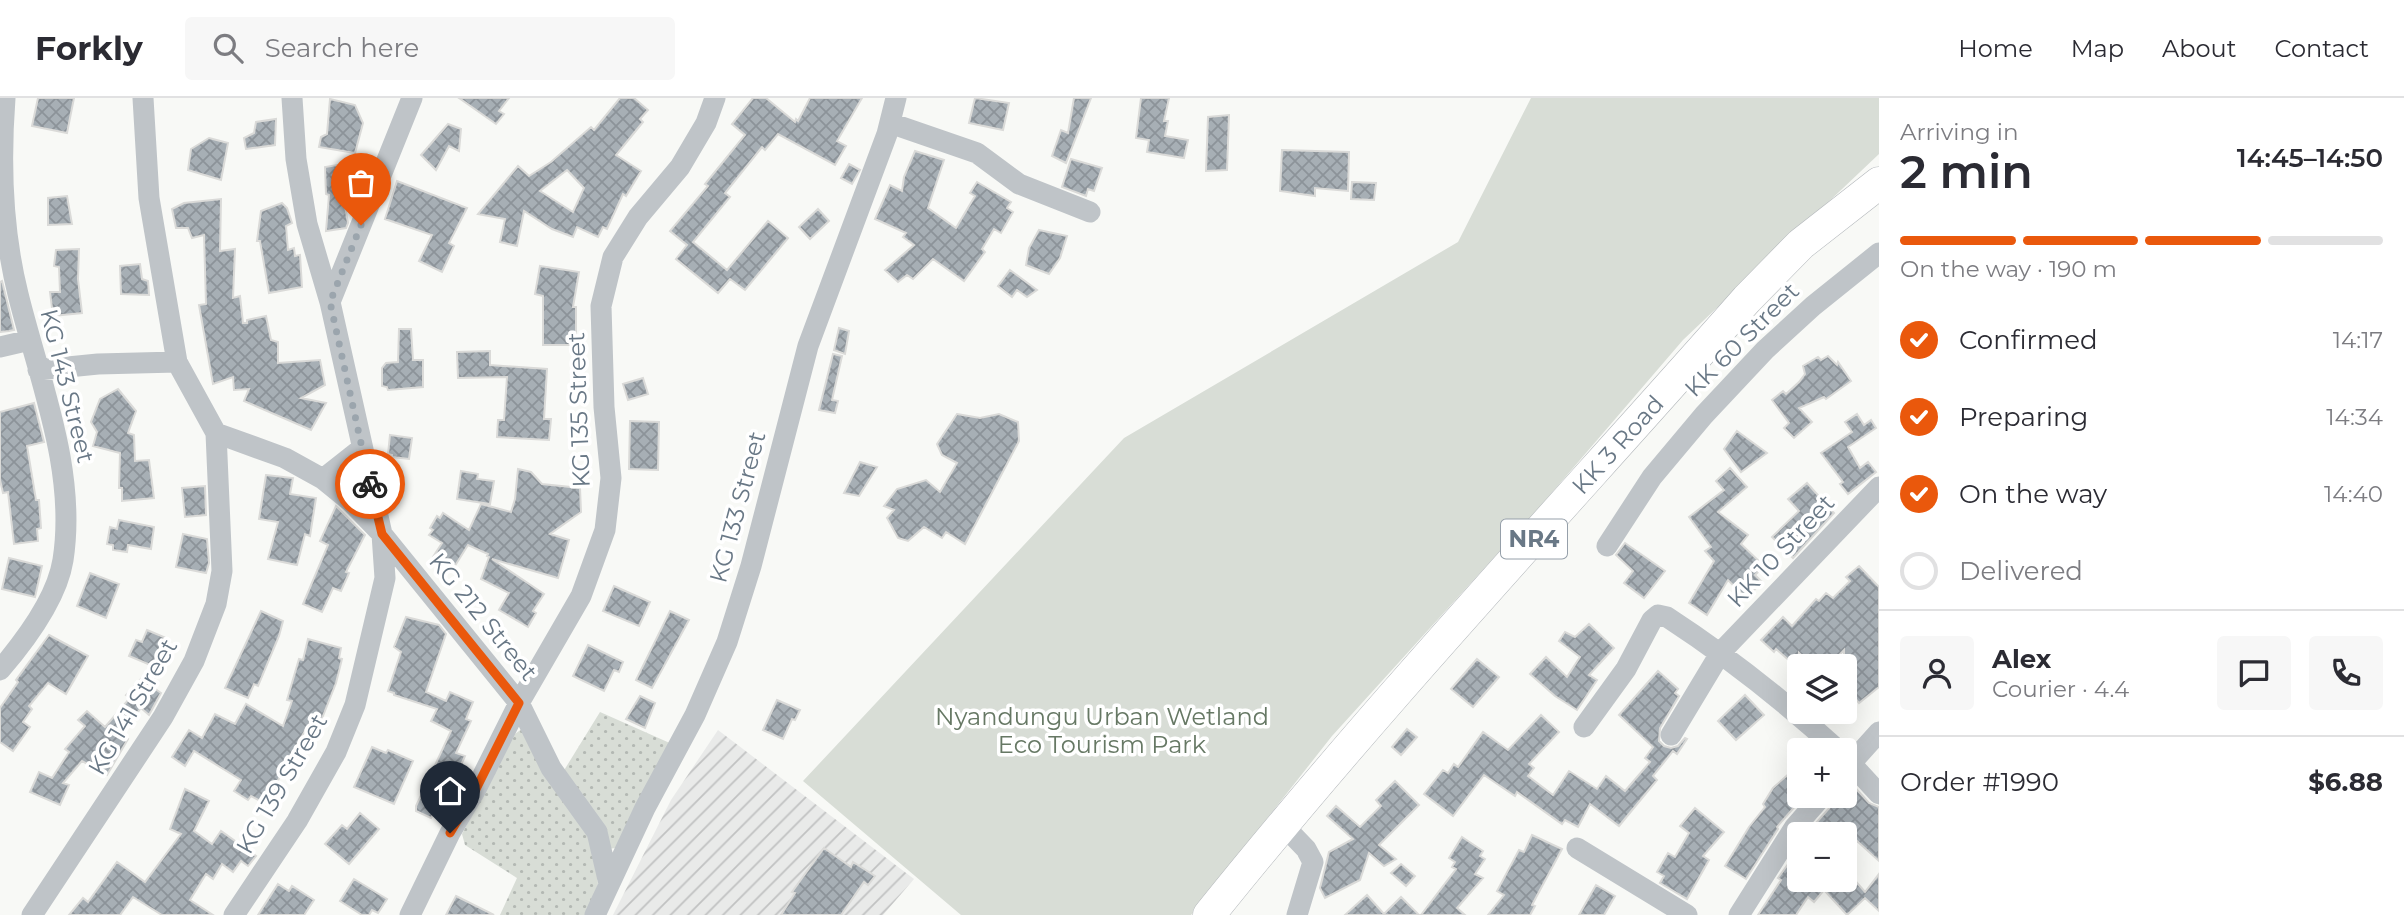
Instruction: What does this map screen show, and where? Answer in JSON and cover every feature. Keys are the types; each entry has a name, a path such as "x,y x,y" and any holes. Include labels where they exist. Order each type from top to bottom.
{"highway":[{"name":"KK 3 Road","path":"1209,915 1282,824 1747,299 1801,244 1879,183"}],"street":[{"name":"KG 143 Street","path":"0,670 26,640 47,603 63,563 66,518 61,456 8,243 0,176 5,98"},
{"name":"KG 141 Street","path":"32,915 163,717 194,661 216,604 222,570 216,433 177,362 149,198 144,98"},
{"name":"KG 139 Street","path":"234,915 297,821 336,752 355,705 385,578 382,534 330,302 307,224 296,159 292,98"},
{"path":"330,302 412,98"},
{"name":"KG 135 Street","path":"410,915 519,703 581,597 605,530 611,478 604,407 601,306 613,257 638,218 680,167 706,123 715,98"},
{"name":"KG 133 Street","path":"595,915 645,808 695,715 727,642 751,566 808,346 890,122 896,98"},
{"path":"890,122 978,153 1019,184 1090,212"},
{"name":"KK 60 Street","path":"1607,546 1652,477 1704,415 1765,350 1813,306 1879,253"},
{"path":"0,347 30,340"},
{"path":"38,370 99,364 177,362"},
{"name":"KG 212 Street","path":"216,433 285,458 323,479 350,501 382,534 519,703 551,768 597,832 609,884"},
{"path":"323,479 361,449"},
{"name":"KK 10 Street","path":"1671,734 1721,652 1879,487"},
{"path":"1584,727 1626,669 1652,620 1658,615 1667,617 1721,652 1781,698 1822,738"},
{"path":"1857,750 1879,732"},
{"path":"1857,772 1879,794"},
{"path":"1739,915 1794,828 1812,808"},
{"path":"1282,824 1306,849 1313,862 1297,915"},
{"path":"1577,848 1687,915"}],"shaded area":[{"path":"718,730 914,879 883,915 613,915 671,800"}],"green space":[{"name":"Nyandungu Urban Wetland Eco Tourism Park","path":"1531,98 1879,98 1879,154 1683,340 1537,510 1332,736 1191,915 961,915 803,781 1124,438 1458,242"},
{"path":"600,712 672,744 623,847 608,849 563,772"},
{"path":"523,728 593,842 598,884 586,915 500,915 517,878 465,845 462,834 515,734"}],"building":[{"path":"38,98 74,98 67,133 32,126"},
{"path":"459,98 509,98 499,111 504,114 496,124"},
{"path":"620,98 634,98 648,110 640,119 643,122 616,155 641,171 626,196 623,194 607,229 603,227 598,237 577,227 573,237 552,229 524,211 517,246 500,242 505,219 478,214 518,166 529,176 551,162 591,127 594,130","holes":["567,170 584,188 573,212 540,191"]},
{"path":"753,98 766,98 795,122 810,98 862,98 837,141 846,146 835,165 778,134 765,150 762,147 725,193 730,197 693,242 727,270 768,221 788,238 745,290 730,279 718,293 676,259 687,245 670,231 708,186 705,184 745,135 732,124"},
{"path":"975,98 1009,103 1003,130 969,123"},
{"path":"1074,98 1091,98 1066,163 1052,156 1061,130 1068,133"},
{"path":"1141,98 1169,98 1164,121 1168,121 1165,136 1188,140 1184,158 1147,152 1149,140 1136,138"},
{"path":"330,99 355,105 363,123 355,153 319,147 321,137 327,134"},
{"path":"1229,115 1227,170 1206,171 1208,117"},
{"path":"276,119 275,145 246,149 244,138 254,133 256,122"},
{"path":"448,124 461,129 459,151 449,146 436,170 421,155"},
{"path":"209,138 228,143 221,180 188,170 191,149"},
{"path":"1282,150 1349,152 1348,191 1315,188 1315,196 1280,191"},
{"path":"915,151 944,160 928,208 956,228 975,196 970,193 977,182 1011,202 1007,208 1013,212 1001,233 994,229 982,249 985,252 964,281 933,259 913,279 907,275 898,282 885,270 914,245 903,237 906,233 875,219 890,185 902,191 904,177"},
{"path":"1071,159 1102,168 1094,191 1088,189 1086,196 1062,187"},
{"path":"350,163 349,202 344,200 348,223 346,228 326,231 329,195 326,194 325,167"},
{"path":"849,164 860,170 852,184 841,178"},
{"path":"397,181 467,208 449,243 454,246 442,272 419,261 432,235 385,219"},
{"path":"1352,182 1376,183 1374,200 1351,199"},
{"path":"67,196 72,224 48,225 48,198"},
{"path":"221,199 220,251 235,249 233,298 240,296 243,323 266,316 271,340 278,342 278,363 320,360 325,385 301,398 326,403 311,430 244,401 249,389 234,390 233,377 213,384 199,305 206,304 204,235 192,238 188,228 176,228 172,209 184,203"},
{"path":"282,203 287,208 292,223 286,226 288,250 294,248 295,256 300,255 302,287 269,293 260,241 257,241 261,211"},
{"path":"818,209 829,221 810,239 799,227"},
{"path":"1039,230 1067,236 1060,258 1049,274 1026,265 1029,248"},
{"path":"79,249 78,279 82,313 53,316 50,292 60,292 59,267 54,266 56,250"},
{"path":"140,264 142,279 148,281 149,295 121,294 120,266"},
{"path":"540,266 579,272 573,307 576,307 576,345 543,345 543,296 535,294"},
{"path":"1010,270 1037,290 1027,297 1017,290 1012,297 998,286"},
{"path":"2,281 14,330 0,332 0,282"},
{"path":"839,328 849,331 845,354 834,350"},
{"path":"399,329 411,329 413,360 423,360 423,387 388,390 382,386 382,368 386,363 398,362"},
{"path":"490,351 490,365 547,369 544,419 551,419 549,440 497,437 498,420 504,420 507,377 458,378 457,352"},
{"path":"833,354 842,356 832,400 838,401 835,413 819,410"},
{"path":"1828,356 1837,365 1838,362 1851,381 1826,399 1824,397 1799,408 1812,422 1794,438 1784,428 1789,423 1772,400 1783,391 1786,394 1799,382 1805,374 1803,366 1818,357 1821,360"},
{"path":"643,378 648,394 628,400 623,384"},
{"path":"118,389 136,411 128,433 134,435 135,461 149,460 154,498 122,501 122,488 119,488 120,453 93,446 97,432 91,422 100,399"},
{"path":"34,403 44,442 27,446 36,500 39,500 41,528 37,529 38,541 14,544 8,492 3,493 0,480 0,412"},
{"path":"957,414 980,418 999,414 1018,422 1019,441 965,544 946,532 942,538 924,527 908,541 898,538 887,518 894,510 884,506 897,489 926,480 940,492 957,463 942,455 937,444"},
{"path":"1857,414 1864,425 1871,420 1876,428 1848,447 1860,468 1868,462 1876,472 1848,494 1840,484 1843,482 1821,453 1852,432 1845,422"},
{"path":"630,421 659,422 658,470 629,469"},
{"path":"1737,431 1767,453 1741,472 1724,449"},
{"path":"390,435 412,438 409,459 388,454"},
{"path":"860,462 877,467 859,496 844,493"},
{"path":"1730,468 1747,487 1718,512 1748,535 1741,544 1764,566 1755,575 1762,582 1746,598 1728,580 1707,615 1689,603 1714,561 1705,551 1711,547 1689,517 1724,490 1716,481"},
{"path":"518,469 531,472 542,484 580,488 581,512 550,534 569,540 558,578 492,559 544,594 533,611 536,613 528,627 499,610 509,593 481,579 488,554 468,545 453,569 433,557 442,543 429,535 437,516 440,518 443,513 469,530 481,504 511,512"},
{"path":"461,471 478,474 477,479 494,481 490,504 457,499"},
{"path":"266,475 293,478 290,494 316,498 310,536 305,534 297,565 268,559 278,522 259,519"},
{"path":"1807,483 1834,513 1793,558 1772,537 1799,511 1788,499"},
{"path":"205,486 206,515 185,517 182,488"},
{"path":"336,506 365,535 346,572 349,573 341,591 333,588 322,612 303,604 328,545 320,541"},
{"path":"119,520 154,527 151,549 128,545 127,552 113,550 113,545 107,544 110,527 117,529"},
{"path":"183,534 207,539 209,563 206,573 176,567"},
{"path":"1625,543 1665,571 1644,598 1624,583 1633,571 1616,555"},
{"path":"9,558 42,566 35,597 2,589"},
{"path":"1859,566 1879,587 1879,687 1859,703 1857,654 1844,654 1844,650 1840,654 1787,654 1787,659 1776,649 1774,652 1761,640 1783,617 1792,626 1816,599 1819,601 1826,593 1833,598 1850,581 1846,577"},
{"path":"90,573 119,584 106,618 77,606"},
{"path":"614,586 650,602 639,626 603,611"},
{"path":"261,611 283,621 258,686 254,684 248,698 225,688"},
{"path":"670,611 689,620 652,688 636,680"},
{"path":"406,617 439,625 446,634 426,692 446,701 450,692 473,702 466,719 471,721 456,753 465,756 461,765 463,766 438,817 433,815 431,818 416,811 416,806 451,731 431,721 437,709 388,691 401,652 394,647"},
{"path":"1589,624 1614,648 1589,675 1597,680 1577,710 1555,696 1530,674 1546,657 1567,677 1580,657 1559,641 1565,632 1575,637"},
{"path":"147,630 166,638 160,651 165,653 151,686 161,693 149,715 141,708 121,734 128,739 107,775 82,761 63,783 69,785 60,805 30,792 39,772 52,778 69,752 65,749 85,726 78,720 87,711 105,727 130,698 126,695 153,666 129,656 136,640 142,642"},
{"path":"49,635 88,656 66,694 48,683 29,706 32,709 23,722 30,727 13,751 0,742 0,708 18,682 16,680"},
{"path":"308,639 341,648 339,658 342,659 336,683 317,731 307,727 276,784 280,786 270,801 265,798 262,802 251,796 248,800 234,791 241,780 194,751 185,766 172,757 189,730 202,738 215,714 235,724 246,704 283,726 292,701 287,700 299,659 303,660"},
{"path":"588,645 623,662 619,672 614,670 604,691 573,676"},
{"path":"1477,659 1499,677 1473,707 1451,689"},
{"path":"1658,671 1678,689 1675,693 1679,696 1660,728 1659,741 1671,748 1687,739 1677,754 1673,751 1653,776 1657,780 1619,826 1590,804 1578,827 1565,820 1562,824 1517,792 1515,796 1484,775 1453,816 1424,794 1443,770 1448,773 1454,764 1458,767 1483,732 1508,750 1541,715 1559,732 1529,764 1534,768 1528,776 1553,795 1569,771 1597,789 1606,776 1625,791 1650,762 1645,758 1653,747 1619,715"},
{"path":"1745,695 1764,715 1736,740 1718,721"},
{"path":"640,696 655,703 645,728 626,719"},
{"path":"777,700 800,710 795,720 792,719 783,739 763,730"},
{"path":"1407,729 1417,737 1401,755 1392,747"},
{"path":"372,747 386,753 388,750 413,761 394,804 354,787"},
{"path":"1787,775 1787,808 1794,808 1777,827 1746,879 1725,866 1765,807 1763,804 1773,788"},
{"path":"1395,781 1419,805 1379,845 1396,859 1384,866 1369,853 1360,880 1325,898 1320,888 1329,852 1353,839 1327,816 1336,806 1360,827 1381,806 1376,800"},
{"path":"185,789 209,801 194,831 212,844 221,831 256,856 248,866 241,861 233,872 222,864 213,879 206,874 190,900 213,915 162,915 133,897 120,915 69,915 83,898 88,902 117,862 145,882 181,834 170,829"},
{"path":"1857,790 1869,803 1879,807 1879,861 1857,841 1857,822 1817,822 1829,808 1857,808"},
{"path":"1695,808 1724,832 1703,856 1709,860 1687,899 1660,883 1664,876 1657,872 1668,853 1675,857 1689,833 1680,826"},
{"path":"360,813 379,829 349,864 325,844 342,825 347,829"},
{"path":"1532,835 1562,849 1532,905 1535,906 1530,915 1488,915 1504,895 1497,891 1519,850 1524,852"},
{"path":"1462,837 1483,851 1480,856 1485,859 1475,874 1483,878 1457,908 1465,915 1421,915 1456,869 1452,867 1455,862 1449,858"},
{"path":"824,848 851,867 853,862 875,876 868,885 864,882 841,915 781,915 795,893 792,892"},
{"path":"1401,864 1415,876 1406,886 1391,873"},
{"path":"1787,866 1787,892 1822,892 1814,902 1808,897 1796,915 1758,915 1781,880 1778,878"},
{"path":"1879,874 1879,911 1865,898 1847,915 1826,892 1857,892 1857,883 1865,892"},
{"path":"354,879 387,899 378,913 372,910 369,915 362,915 340,901"},
{"path":"278,884 289,891 292,886 314,900 304,915 258,915"},
{"path":"1596,885 1615,896 1604,915 1579,915"},
{"path":"1367,895 1384,914 1401,897 1419,915 1345,915"},
{"path":"456,896 494,915 446,915"}],"way so far":[{"path":"361,225 330,302 370,484"}],"route":[{"path":"370,484 382,534 519,703 475,791 450,833"}]}
